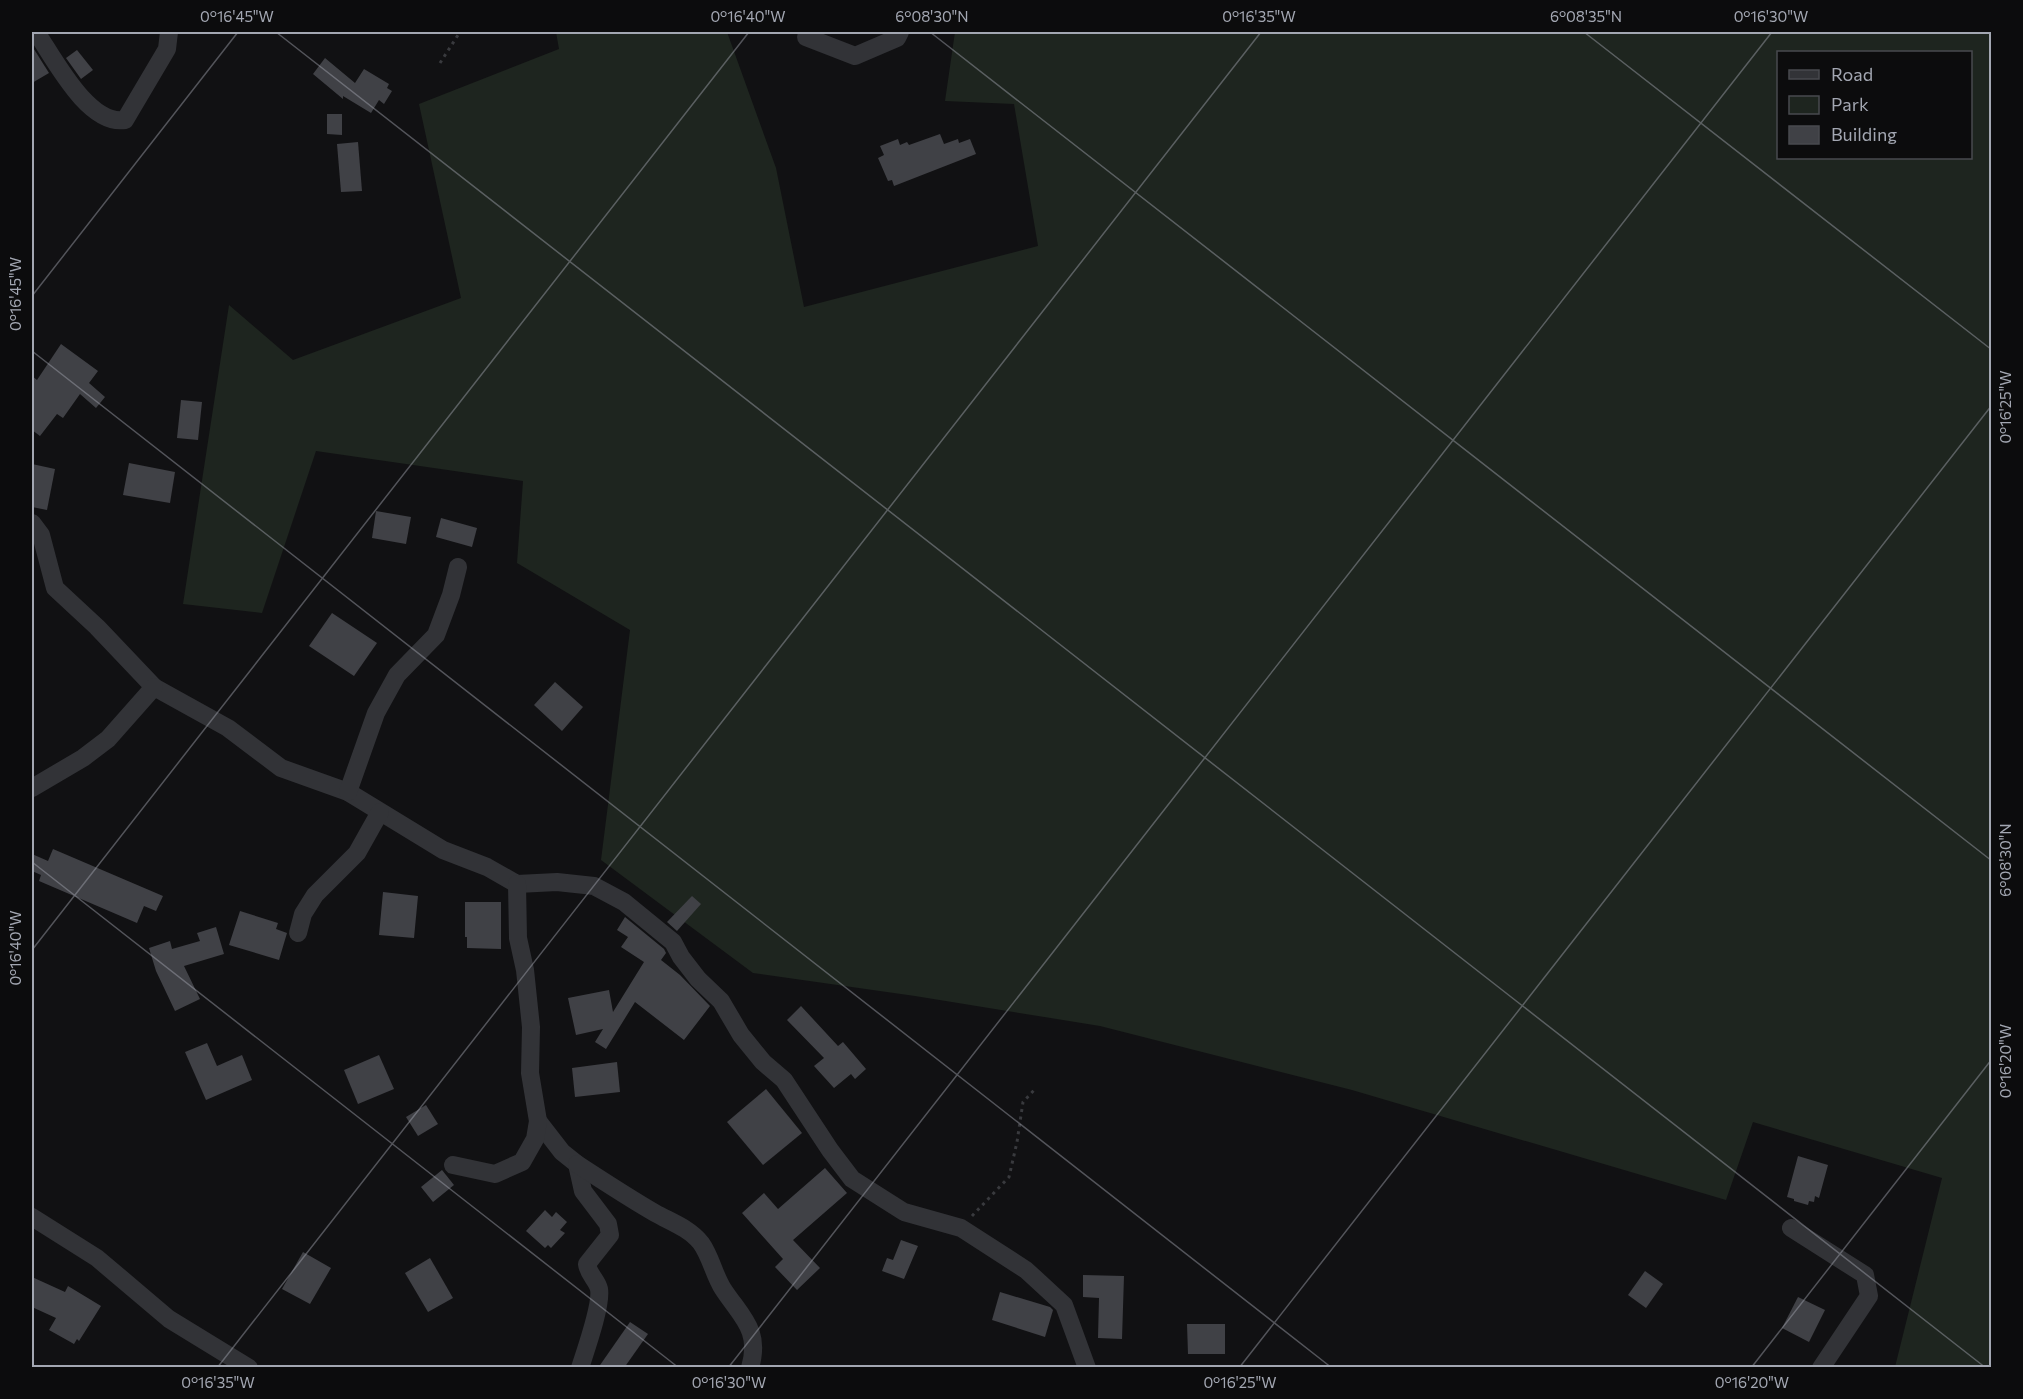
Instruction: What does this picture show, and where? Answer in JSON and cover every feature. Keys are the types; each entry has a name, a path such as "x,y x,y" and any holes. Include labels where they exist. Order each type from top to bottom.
{"street":[{"path":"36,32 82,100 110,120 118,121 125,120 168,49 169,32"},
{"path":"806,38 855,56 897,38 900,32"},
{"path":"32,524 41,535 55,588 97,627 154,687 228,728 281,768 348,792 443,850 487,867 517,884 557,882 594,885 624,902 673,942 698,979 720,1001 741,1035 763,1062 784,1080 852,1179 904,1212 961,1228 1026,1270 1064,1305 1087,1368"},
{"path":"348,792 376,713 397,675 436,635 451,595 458,567"},
{"path":"32,788 83,758 108,740 154,687"},
{"path":"298,933 303,914 315,895 357,853 380,812"},
{"path":"453,1165 495,1174 522,1162 535,1139 538,1121 530,1073 531,1027 525,970 518,938 517,884"},
{"path":"538,1121 562,1152 577,1164 655,1213 686,1229 702,1244 722,1288 744,1315 751,1333 754,1353 750,1368"},
{"path":"577,1164 583,1191 608,1224 610,1235 587,1264 599,1290 590,1339 580,1368"},
{"path":"32,1217 97,1258 169,1319 249,1368"},
{"path":"1791,1228 1865,1275 1869,1296 1821,1368"}],"path":[{"path":"440,63 460,32"},
{"path":"961,1228 1009,1177 1023,1102 1035,1089"}],"green space":[{"path":"556,32 727,32 776,168 804,307 1038,246 1014,104 945,101 955,32 1991,32 1991,1367 1895,1367 1942,1178 1753,1122 1726,1200 1352,1090 1100,1026 753,973 601,860 630,630 517,563 523,481 316,451 262,613 183,604 229,305 293,360 461,298 419,104 559,49"}],"building":[{"path":"32,46 49,73 32,83"},
{"path":"77,50 93,70 81,79 66,58"},
{"path":"325,58 355,83 364,69 389,84 387,88 392,91 384,104 379,100 371,113 343,96 343,99 313,74"},
{"path":"327,114 342,114 342,135 327,134"},
{"path":"940,134 944,144 958,139 959,143 970,139 976,154 894,186 892,180 888,181 878,158 884,155 880,146 898,139 900,145 907,142 909,145"},
{"path":"358,142 362,191 341,192 337,144"},
{"path":"61,344 98,371 89,383 105,397 96,408 80,394 63,418 57,414 40,436 32,430 32,376 37,380"},
{"path":"181,400 202,402 198,440 177,438"},
{"path":"129,463 175,472 170,503 123,495"},
{"path":"32,464 55,469 47,510 32,507"},
{"path":"376,511 411,517 406,544 372,538"},
{"path":"441,518 477,528 472,547 436,537"},
{"path":"332,613 377,643 354,676 309,646"},
{"path":"555,682 583,707 562,731 534,705"},
{"path":"53,849 163,896 156,911 144,906 137,923 39,881 41,875 32,871 32,854 48,861"},
{"path":"383,892 418,896 414,938 379,935"},
{"path":"692,896 701,904 677,931 667,922"},
{"path":"465,902 501,902 501,949 467,948"},
{"path":"240,911 278,923 276,929 287,933 279,960 229,945"},
{"path":"625,917 664,949 666,953 661,960 680,975 710,1006 684,1040 635,1002 606,1049 595,1042 603,1029 576,1035 568,998 609,990 613,1012 644,962 621,947 628,937 617,930"},
{"path":"216,927 224,954 184,966 200,999 175,1011 156,971 149,948 170,941 172,949 200,941 197,933"},
{"path":"801,1006 838,1046 843,1042 866,1069 855,1079 851,1074 834,1088 814,1066 824,1058 787,1020"},
{"path":"207,1043 217,1066 242,1055 252,1080 206,1100 185,1052"},
{"path":"379,1055 394,1089 358,1104 344,1070"},
{"path":"617,1062 620,1092 575,1097 572,1068"},
{"path":"766,1089 802,1133 763,1165 727,1122"},
{"path":"426,1105 438,1124 418,1136 406,1117"},
{"path":"1798,1156 1828,1165 1819,1198 1815,1196 1814,1202 1809,1201 1808,1205 1787,1197"},
{"path":"825,1168 847,1193 793,1240 820,1268 797,1290 775,1267 783,1259 742,1213 764,1193 778,1209"},
{"path":"442,1170 454,1185 433,1202 421,1187"},
{"path":"545,1210 552,1217 556,1212 567,1222 560,1230 565,1233 551,1248 548,1245 545,1248 526,1231"},
{"path":"901,1240 918,1246 904,1279 882,1271 887,1258 893,1260"},
{"path":"303,1252 331,1268 310,1304 282,1289"},
{"path":"430,1258 453,1298 428,1312 405,1273"},
{"path":"1645,1271 1663,1284 1646,1308 1628,1295"},
{"path":"1083,1275 1124,1276 1122,1339 1098,1338 1099,1298 1083,1297"},
{"path":"32,1277 65,1292 68,1286 101,1306 79,1341 77,1339 74,1344 49,1330 56,1318 32,1307"},
{"path":"1000,1292 1050,1307 1053,1310 1045,1337 992,1320"},
{"path":"1798,1297 1825,1310 1809,1342 1782,1328"},
{"path":"630,1322 648,1334 624,1368 598,1368"},
{"path":"1187,1324 1225,1324 1225,1354 1188,1354"}]}
